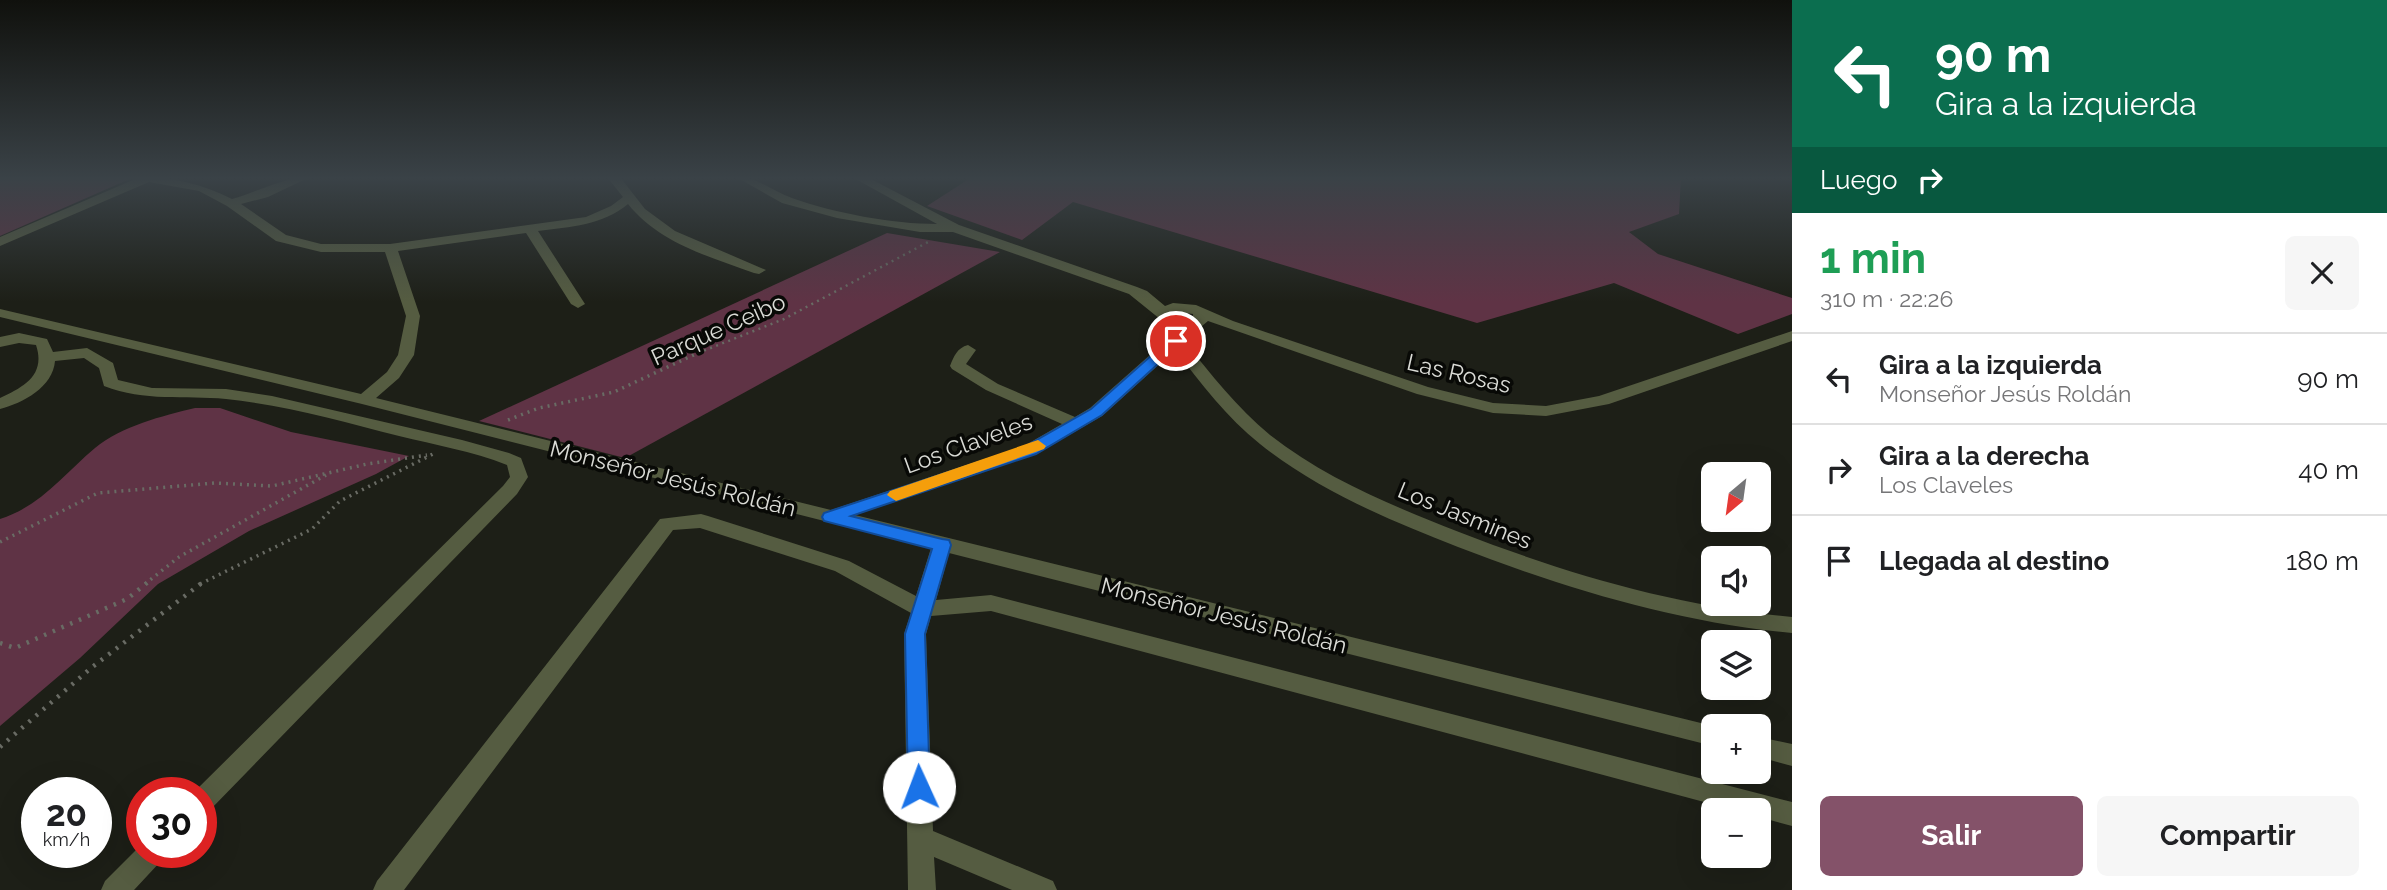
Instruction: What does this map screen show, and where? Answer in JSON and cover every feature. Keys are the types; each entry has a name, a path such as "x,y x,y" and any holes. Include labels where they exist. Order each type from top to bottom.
{"street":[{"path":"0,242 57,219"},
{"path":"0,251 67,219"},
{"path":"253,219 281,238 320,248 390,248 602,219"},
{"path":"651,219 700,248 759,270"},
{"path":"863,219 911,227 954,228"},
{"path":"936,219 954,228 1179,306 1199,318"},
{"path":"529,228 578,304"},
{"path":"364,400 393,375 406,355 413,316 390,248"},
{"path":"1132,290 1179,325 1199,318"},
{"path":"1176,341 1167,317 1168,308 1179,306"},
{"name":"Monseñor Jesús Roldán","path":"0,313 364,400 1701,733"},
{"name":"Las Rosas","path":"1199,318 1228,324 1423,391 1493,408 1546,411 1603,400 1792,336"},
{"name":"Los Claveles","path":"830,517 1030,450 1096,412 1199,318"},
{"path":"0,342 32,338 42,342 48,357 44,375 35,385 0,404"},
{"name":"Los Jasmines","path":"1176,341 1236,414 1267,441 1323,477 1387,511 1542,572 1643,601 1752,622 1792,625"},
{"path":"968,350 962,355 958,366 992,387 1076,424"},
{"path":"48,357 87,353 107,366 110,383 120,388 224,394 281,403 454,444 515,462 519,477 510,490 217,786"},
{"path":"1160,354 1178,355 1194,363"},
{"path":"454,444 481,429"},
{"path":"387,890 667,523 701,521 842,566 922,609 991,603 1792,814"},
{"path":"922,890 915,634 942,545"},
{"path":"1771,750 1792,755"},
{"path":"920,838 1043,890"},
{"path":"115,890 136,868"}],"path":[{"name":"Parque Ceibo","path":"481,429 539,408 614,392 723,341 784,319 954,228"},
{"path":"0,747 91,668 196,586 312,529 340,501 454,444"},
{"path":"0,542 98,494 215,483 272,486 331,472 434,454"},
{"path":"0,643 15,648 127,599 180,557 331,472"}],"shaded area":[{"path":"0,219 40,219 0,236"},
{"path":"962,219 1051,219 1022,240"},
{"path":"1128,219 1666,219 1629,232 1658,254 1792,298 1792,314 1738,334 1614,283 1477,323"},
{"path":"887,233 1000,252 625,458 479,421"},
{"path":"195,408 220,408 291,432 409,456 376,474 249,531 158,584 80,658 0,726 0,519 40,498 106,440 156,418"}],"slow traffic":[{"path":"896,495 1038,446"}],"route":[{"path":"919,787 915,634 942,545 830,517 1030,450 1096,412 1176,341"}]}
